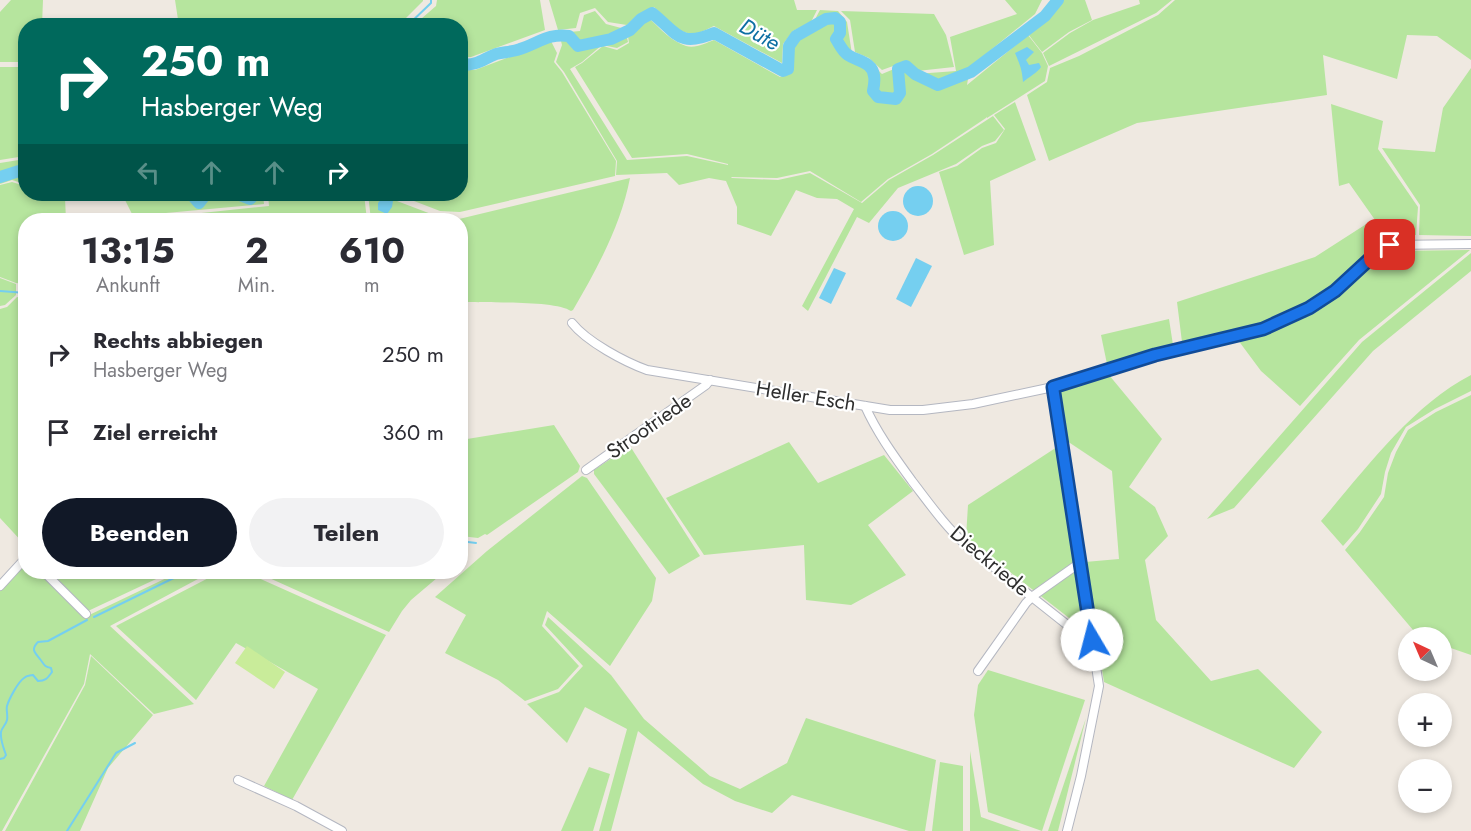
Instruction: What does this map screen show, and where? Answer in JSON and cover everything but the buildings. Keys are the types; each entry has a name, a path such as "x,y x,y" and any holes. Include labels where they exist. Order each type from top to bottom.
{"street":[{"name":"Heller Esch","path":"572,323 582,334 626,362 647,370 890,410 923,410 973,404 1053,387 1155,355 1263,329 1309,308 1335,291 1374,255 1390,245 1471,244"},
{"name":"Strootriede","path":"586,470 710,380"},
{"path":"1053,387 1099,686 1081,776 1067,831"},
{"name":"Dieckriede","path":"865,406 874,426 890,450 950,530 1086,639 1092,640"},
{"path":"978,671 1026,603 1081,562"},
{"path":"0,586 18,566"},
{"path":"51,579 86,614"},
{"path":"238,780 296,806 342,831"}],"green space":[{"path":"11,0 43,0 42,18 18,18 18,62 0,62 0,12"},
{"path":"175,0 423,0 406,18 178,18"},
{"path":"437,0 540,0 545,30 468,57 468,18 422,18 436,6"},
{"path":"549,0 794,0 797,10 817,10 811,22 793,31 783,44 782,63 714,26 697,33 684,32 654,7 637,15 627,25 608,22 595,8 580,13 576,28 558,30"},
{"path":"1005,0 1042,0 1035,14 970,67 967,85 1028,35 1042,53 1048,66 1045,81 932,154 888,179 861,202 810,171 777,178 731,177 778,180 810,173 862,203 889,180 933,155 993,116 1004,130 995,141 982,146 956,164 898,188 869,223 857,217 808,311 802,306 854,209 837,199 817,198 796,190 771,236 737,224 737,207 726,181 709,178 679,185 667,173 616,175 617,161 556,62 562,45 559,33 580,31 584,15 595,11 606,24 625,29 628,42 617,48 602,45 570,69 627,160 687,156 728,165 687,154 632,158 575,67 582,63 603,46 617,50 629,43 628,36 642,21 651,20 676,42 693,47 714,40 780,77 793,71 796,44 802,37 817,29 813,23 820,10 838,11 847,22 852,54 868,61 882,74 906,64 916,74 956,71 950,37 1017,14"},
{"path":"1063,0 1085,0 1092,20 1069,32 1042,52 1028,34 1048,19"},
{"path":"1139,0 1172,0 1156,13 1049,66 1043,53 1070,33 1093,20 1140,4"},
{"path":"1175,0 1471,0 1471,60 1437,36 1407,35 1397,79 1323,55 1327,95 1137,123 1049,161 1027,95 1047,82 1050,68 1079,56 1158,15"},
{"path":"841,11 934,14 946,35 954,67 917,71 907,61 882,70 869,58 855,52 850,20"},
{"path":"551,41 557,53 554,62 616,161 615,176 460,212 440,211 414,201 468,201 468,70 475,70"},
{"path":"0,67 18,67 18,157 0,160"},
{"path":"1471,68 1471,236 1419,235 1420,205 1382,148 1435,152 1443,108"},
{"path":"1015,102 1036,160 990,181 994,245 964,255 939,172 957,166 982,148 996,143 1005,129 994,115"},
{"path":"1331,104 1383,121 1378,149 1418,207 1416,235 1387,237 1349,183 1339,186"},
{"path":"18,160 18,182 12,180 0,184 0,163"},
{"path":"630,178 621,213 607,246 571,311 550,305 468,302 468,217"},
{"path":"12,182 18,184 18,201 65,201 66,213 18,213 18,283 0,277 0,185"},
{"path":"126,201 264,201 264,204 166,213 132,213"},
{"path":"269,201 365,201 366,213 202,213 269,206"},
{"path":"369,201 397,201 428,213 370,213"},
{"path":"1371,221 1384,238 1333,286 1308,303 1262,323 1182,342 1177,302 1315,257"},
{"path":"1470,250 1359,340 1300,406 1261,371 1238,340 1265,334 1312,313 1339,296 1376,260 1393,251"},
{"path":"1471,253 1471,271 1373,351 1234,508 1207,519 1362,342"},
{"path":"0,278 16,284 16,295 5,305 0,306"},
{"path":"18,297 18,537 0,518 0,309 7,307"},
{"path":"1169,319 1173,345 1107,364 1101,335"},
{"path":"1109,375 1162,439 1129,487 1155,507 1168,536 1145,560 1156,620 1211,681 1258,669 1322,732 1294,768 1104,682 1085,562 1119,559 1112,471 1067,441 1060,391"},
{"path":"1471,375 1471,391 1406,427 1391,453 1381,494 1358,529 1343,546 1321,521 1409,422 1449,388"},
{"path":"1471,395 1471,655 1452,648 1452,627 1410,627 1345,550 1384,497 1388,473 1408,430 1436,412"},
{"path":"554,425 580,466 578,472 487,535 478,538 468,537 468,439"},
{"path":"789,442 818,483 884,455 913,491 868,525 906,575 851,605 806,600 804,545 704,555 666,498"},
{"path":"630,446 700,556 669,574 594,474 594,470"},
{"path":"1057,447 1091,626 1082,628 966,538 968,505"},
{"path":"582,476 587,478 656,578 652,601 610,666 547,611 542,626 579,666 558,689 525,701 498,680 445,653 466,615 435,597 455,579 468,579 468,568"},
{"path":"18,570 18,579 47,579 85,617 164,579 198,579 110,626 194,704 154,714 90,654 84,684 2,831 0,831 0,590"},
{"path":"58,579 156,579 88,611"},
{"path":"207,579 261,579 386,635 292,800 264,786 318,689 236,643 196,700 116,626"},
{"path":"272,579 436,579 411,600 389,632"},
{"path":"548,617 611,675 644,719 710,776 740,789 787,763 806,718 936,760 925,831 909,831 792,795 772,813 735,801 703,784 638,731 611,831 599,831 627,729 585,707 567,743 527,704 559,692 583,666 545,625"},
{"path":"247,646 285,672 274,689 235,663"},
{"path":"91,656 153,715 108,768 80,831 5,831 85,685"},
{"path":"988,670 1085,700 1042,831 988,812 974,715 978,685"},
{"path":"1086,718 1058,831 1048,831"},
{"path":"970,751 981,817 1021,831 970,831"},
{"path":"940,762 963,766 963,831 932,831"},
{"path":"589,767 610,774 593,831 561,831"}],"water":[{"path":"1027,47 1034,52 1026,60 1029,65 1039,63 1041,67 1023,82 1015,53"},
{"path":"918,186 924,187 932,195 932,207 924,215 918,216 912,215 904,207 903,201 904,195 912,187"},
{"path":"393,201 388,213 378,210 378,203"},
{"path":"893,211 903,216 908,226 903,236 893,241 883,236 878,226 883,216"},
{"path":"916,258 932,266 911,307 896,299"},
{"path":"834,268 846,273 831,304 819,298"}],"waterway":[{"path":"415,18 431,3 431,0"},
{"name":"Düte","path":"468,65 555,36 569,36 578,46 611,39 630,30 641,19 652,13 679,36 693,39 714,33 783,71 788,69 789,46 796,36 826,19 835,18 840,22 840,33 836,39 843,50 868,65 873,71 873,91 878,97 896,99 900,93 898,69 906,66 915,74 938,85 971,72 1045,16 1058,0"},
{"name":"Düte","path":"0,177 18,171"},
{"name":"Düte","path":"197,201 199,203 201,201"},
{"path":"0,291 18,292"},
{"path":"468,542 476,543"},
{"path":"94,617 172,579"},
{"path":"0,759 6,755 1,732 7,718 7,706 14,691 26,676 33,675 38,681 42,681 52,672 51,668 44,665 35,652 36,644 48,641 87,620"},
{"path":"67,831 116,753 135,743"}],"route":[{"path":"1092,640 1053,387 1155,355 1263,329 1309,308 1335,291 1374,255 1390,245"}]}
